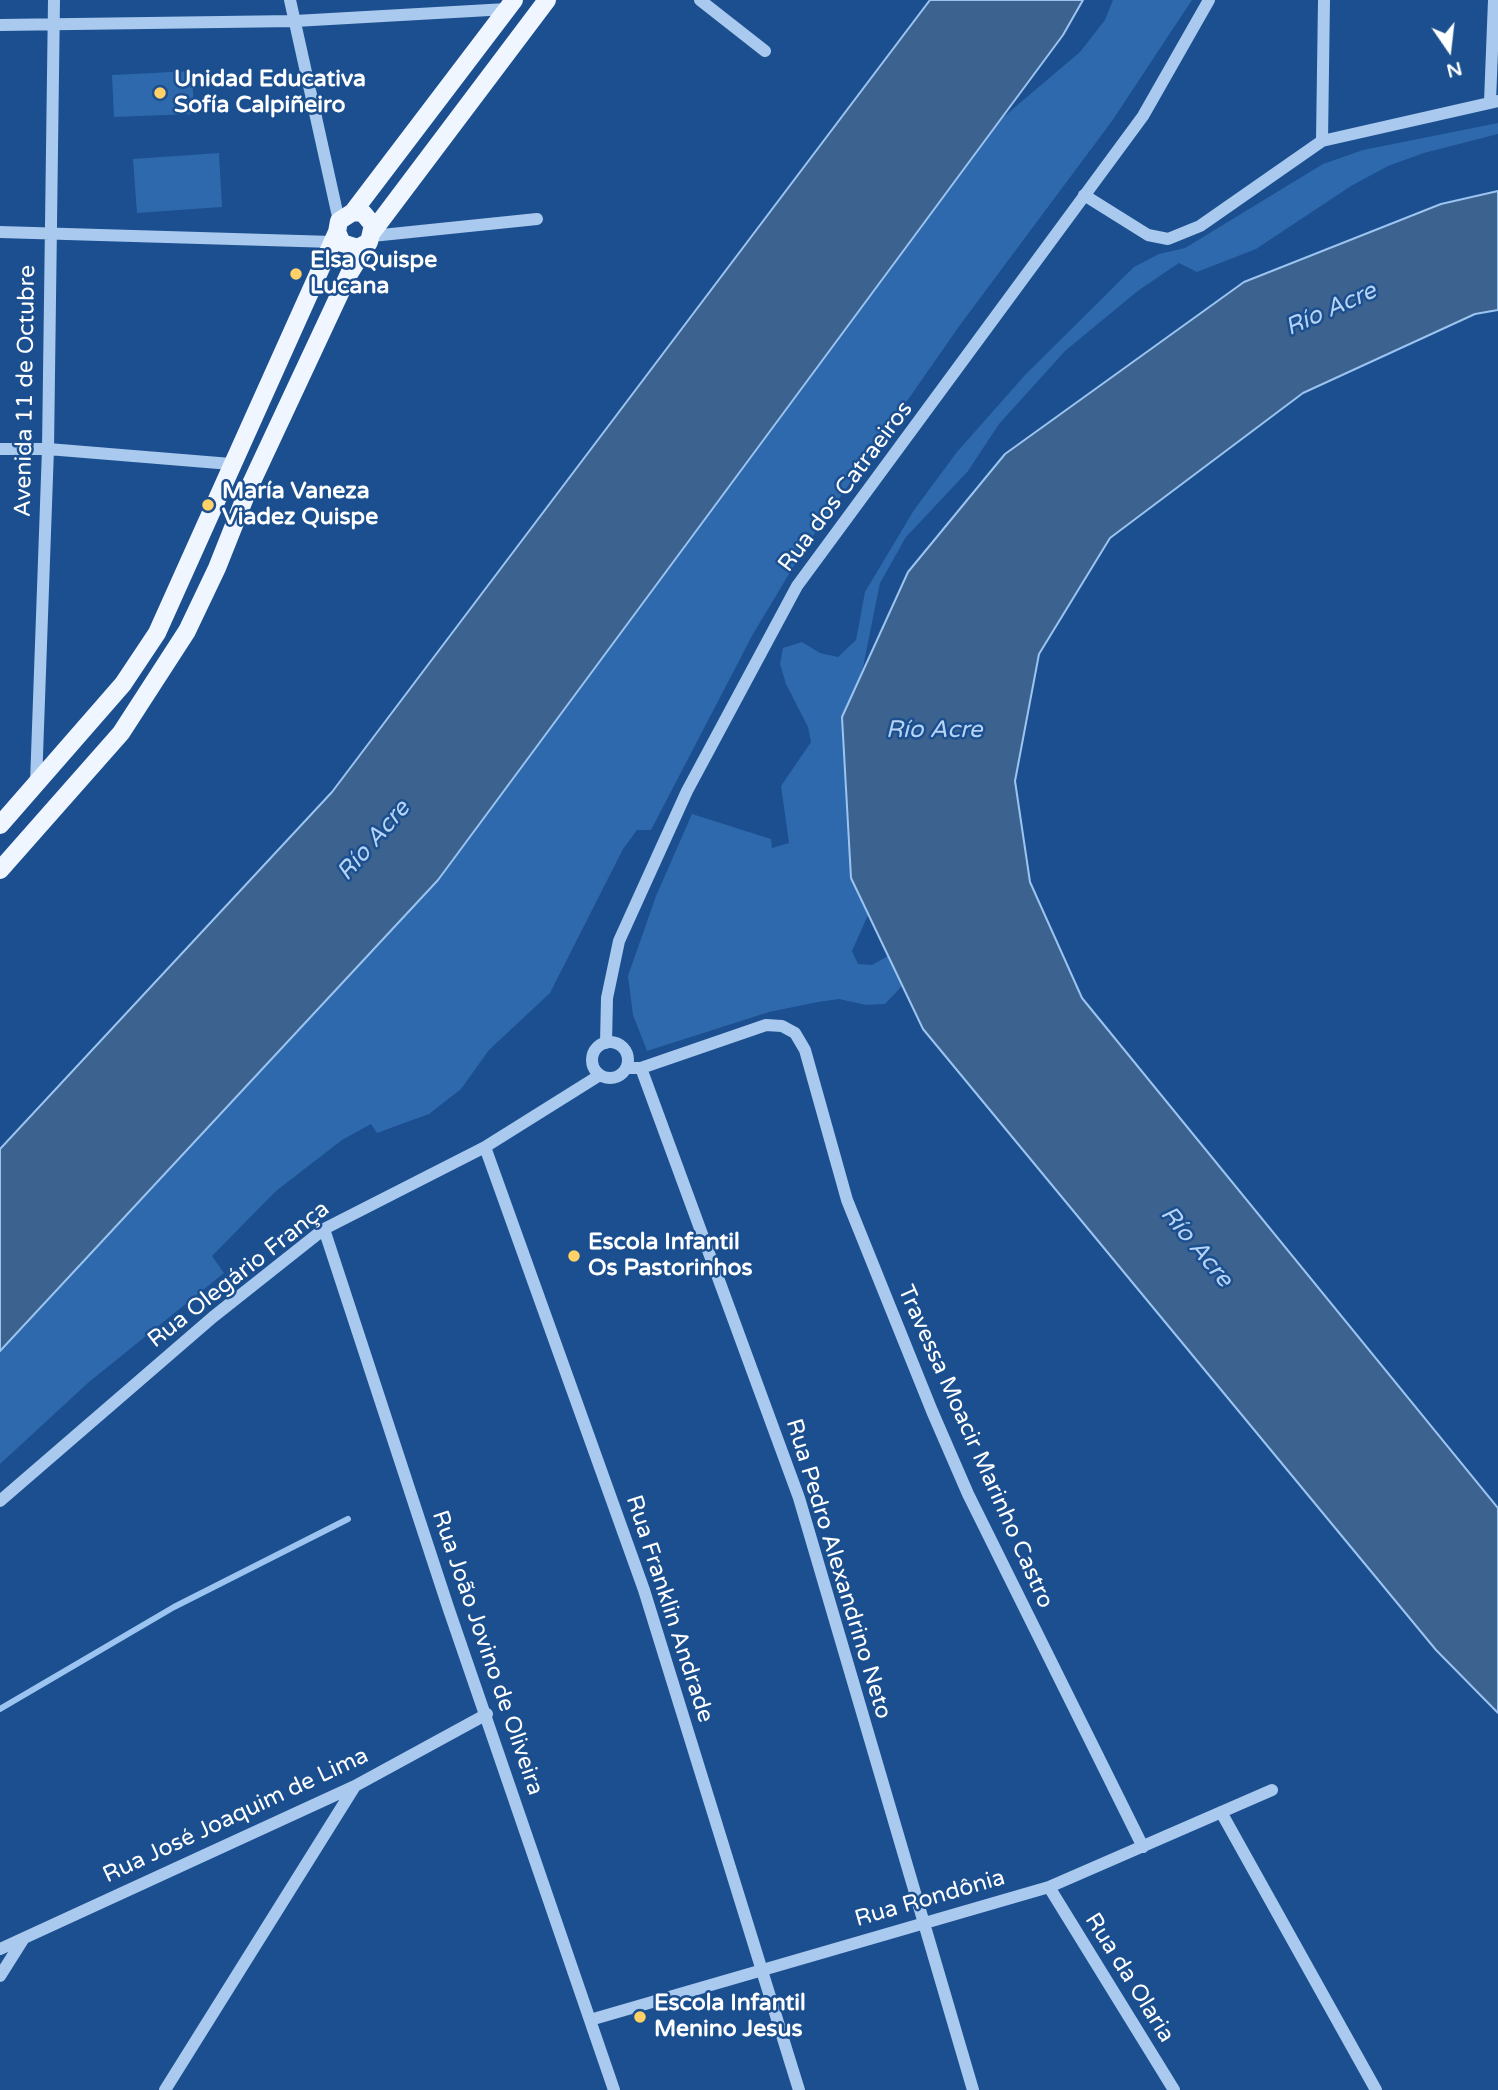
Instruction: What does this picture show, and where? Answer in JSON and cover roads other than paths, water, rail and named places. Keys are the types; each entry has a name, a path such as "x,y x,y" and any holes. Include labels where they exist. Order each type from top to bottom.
{"main road":[{"path":"0,870 121,733 187,631 254,477 349,274 371,236 547,0"},
{"path":"0,825 123,684 157,633 231,464 341,226 489,33 500,5"},
{"path":"341,226 368,216 371,236"},
{"path":"341,226 347,246 358,248 371,236"}],"street":[{"name":"Avenida 11 de Octubre","path":"36,783 48,449 54,0"},
{"path":"0,232 50,234 341,226 290,0"},
{"path":"700,0 765,51"},
{"name":"Rua dos Catraeiros","path":"606,1043 607,998 619,942 687,791 797,586 1143,116 1209,0"},
{"path":"1322,141 1324,0"},
{"path":"1084,195 1148,236 1168,239 1200,226 1322,141 1494,101 1494,0"},
{"path":"0,25 295,21 500,5"},
{"path":"371,236 537,219"},
{"path":"0,449 48,449 231,464"},
{"name":"Travessa Moacir Marinho Castro","path":"641,1068 766,1025 782,1026 795,1033 805,1050 847,1200 927,1399 968,1494 1143,1847"},
{"path":"626,1068 626,1051 617,1044 606,1043 596,1049 592,1060 600,1075 612,1078 626,1068 641,1068"},
{"name":"Rua Pedro Alexandrino Neto","path":"641,1068 799,1498 973,2090"},
{"name":"Rua Olegário França","path":"0,1501 213,1317 324,1229 395,1190 485,1147 600,1075"},
{"name":"Rua Franklin Andrade","path":"485,1147 644,1590 799,2090"},
{"name":"Rua João Jovino de Oliveira","path":"324,1229 448,1607 487,1714 614,2090"},
{"name":"Rua José Joaquim de Lima","path":"0,1949 355,1786 487,1714"},
{"path":"165,2090 355,1786"},
{"name":"Rua Rondônia","path":"590,2021 1049,1887 1272,1790"},
{"path":"1221,1812 1376,2090"},
{"name":"Rua da Olaria","path":"1049,1887 1174,2090"},
{"path":"0,1976 24,1938"}],"water":[{"name":"Río Acre","path":"930,0 1083,0 1063,35 438,880 0,1351 0,1149 332,792"},
{"name":"Río Acre","path":"1498,191 1498,310 1475,314 1303,393 1110,538 1039,654 1015,781 1030,882 1082,998 1498,1508 1498,1713 1436,1650 923,1029 851,878 842,717 908,572 1005,454 1244,282 1441,204"}],"waterway":[{"path":"0,1709 174,1607 348,1519"}],"place":[{"name":"Unidad Educativa Sofía Calpiñeiro","path":"160,93"},
{"name":"Elsa Quispe Lucana","path":"296,274"},
{"name":"María Vaneza Viadez Quispe","path":"208,505"},
{"name":"Escola Infantil Os Pastorinhos","path":"574,1256"},
{"name":"Escola Infantil Menino Jesus","path":"640,2017"}]}
